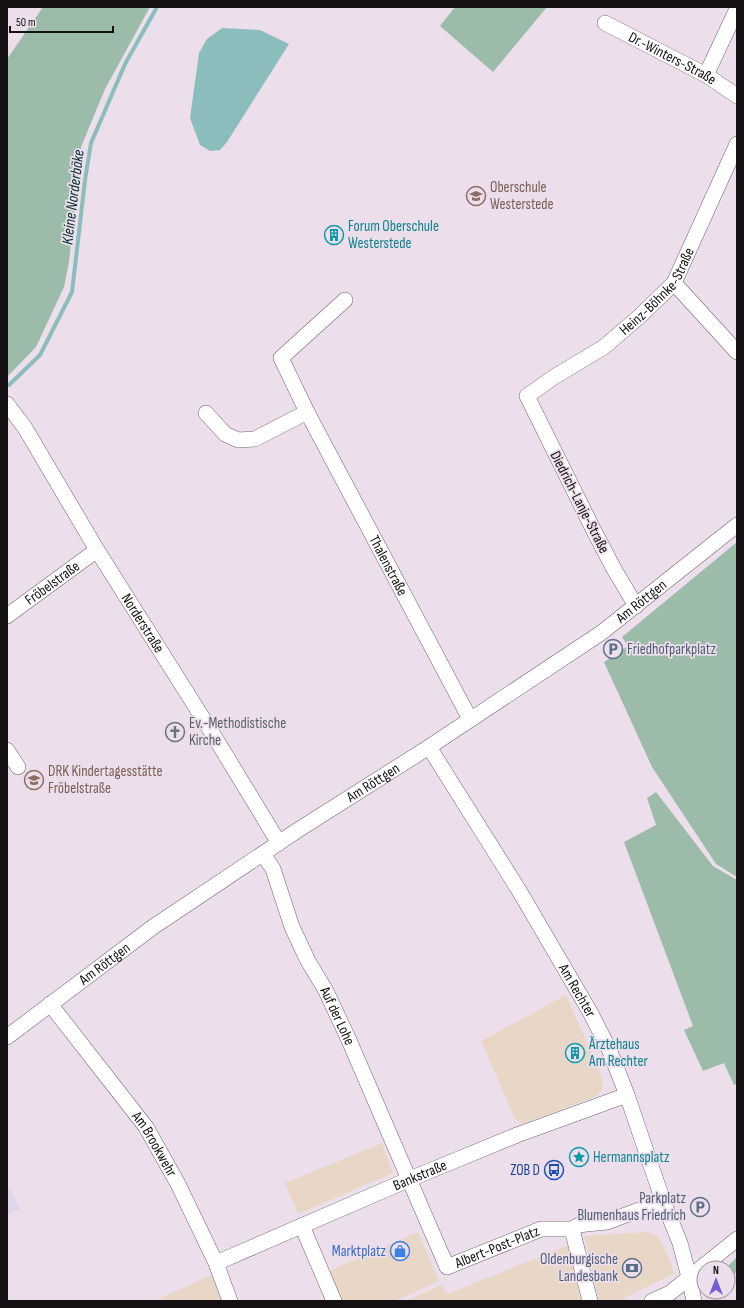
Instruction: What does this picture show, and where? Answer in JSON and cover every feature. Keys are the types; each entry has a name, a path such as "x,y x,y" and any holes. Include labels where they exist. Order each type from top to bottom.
{"street":[{"path":"706,75 737,9"},
{"name":"Dr.-Winters-Straße","path":"605,23 706,75 737,96"},
{"name":"Heinz-Böhnke-Straße","path":"527,396 554,377 604,347 640,316 674,283 737,144"},
{"path":"674,283 737,352"},
{"name":"Thalenstraße","path":"344,300 281,358 307,412 470,719"},
{"name":"Diedrich-Lanje-Straße","path":"527,396 594,531 636,606"},
{"name":"Norderstraße","path":"8,405 25,428 97,550 279,843"},
{"path":"206,413 225,434 238,440 254,439 307,412"},
{"name":"Am Röttgen","path":"7,1037 153,927 262,854 429,748 470,719 602,633 737,526"},
{"name":"Fröbelstraße","path":"7,616 97,550"},
{"name":"Am Rechter","path":"429,748 560,959 609,1049 627,1095 663,1201 680,1243 694,1301"},
{"path":"7,750 18,767"},
{"name":"Auf der Lohe","path":"262,854 273,869 292,927 308,961 326,991 410,1179"},
{"name":"Am Brookwehr","path":"50,1004 146,1127 178,1184 216,1263 230,1301"},
{"name":"Bankstraße","path":"216,1263 516,1135 627,1095"},
{"name":"Albert-Post-Platz","path":"410,1179 447,1267 541,1229 572,1229"},
{"path":"590,1301 572,1229 586,1224 607,1222 663,1201"},
{"path":"302,1226 334,1301"},
{"path":"652,1301 670,1293 737,1239"}],"shaded area":[{"path":"43,7 150,7 105,89 81,147 69,262 64,287 36,347 7,377 7,59"},
{"path":"455,7 547,7 493,72 440,26"},
{"path":"222,28 260,30 289,44 227,142 220,150 210,151 200,145 190,118 199,53 207,39"},
{"path":"737,542 737,877 716,864 652,767 604,662 628,646 622,637"},
{"path":"656,792 713,866 737,880 737,1084 734,1085 724,1063 703,1071 684,1030 693,1026 624,842 656,825 647,798"},
{"path":"566,995 602,1077 603,1088 597,1096 523,1124 515,1119 481,1041"},
{"path":"382,1143 393,1173 298,1214 285,1183"},
{"path":"10,1188 20,1209 7,1215 7,1189"},
{"name":"Marktplatz","path":"418,1232 439,1281 395,1301 342,1301 329,1271"},
{"path":"647,1232 658,1236 671,1263 674,1274 618,1301 599,1301 584,1236"},
{"path":"572,1244 585,1301 406,1301 441,1285 447,1294"},
{"path":"737,1257 736,1272 736,1260 734,1260"},
{"path":"212,1275 222,1301 154,1301"}],"waterway":[{"name":"Kleine Norderbäke","path":"9,385 40,355 72,292 85,180 91,143 125,64 157,7"}],"place":[{"name":"Oberschule Westerstede","path":"476,196"},
{"name":"Forum Oberschule Westerstede","path":"334,235"},
{"name":"Friedhofparkplatz","path":"613,649"},
{"name":"Ev.-Methodistische Kirche","path":"175,732"},
{"name":"DRK Kindertagesstätte Fröbelstraße","path":"34,780"},
{"name":"Ärztehaus Am Rechter","path":"575,1053"},
{"name":"Hermannsplatz","path":"579,1157"},
{"name":"ZOB D","path":"554,1170"},
{"name":"Parkplatz Blumenhaus Friedrich","path":"700,1207"},
{"name":"Marktplatz","path":"400,1251"},
{"name":"Oldenburgische Landesbank","path":"632,1268"}]}
